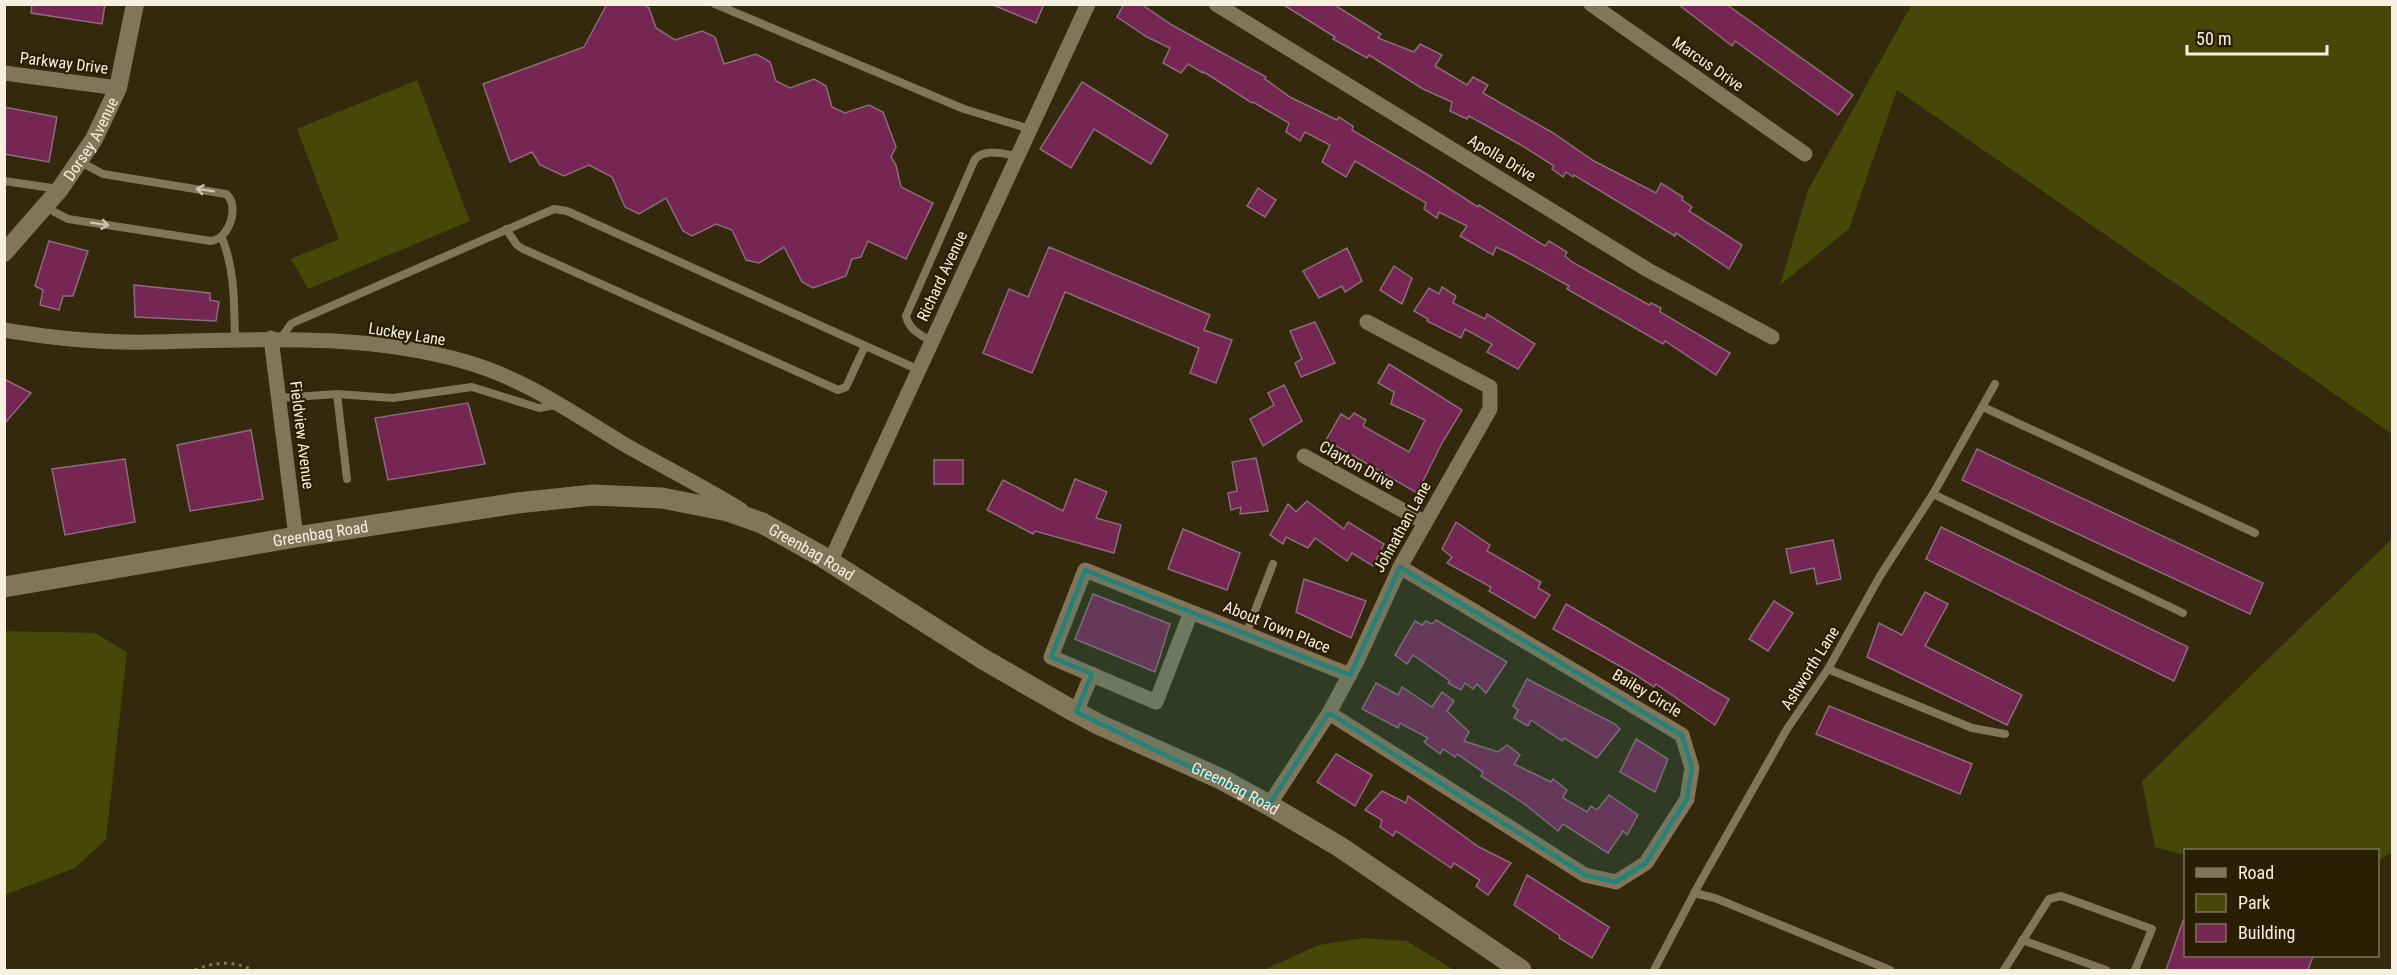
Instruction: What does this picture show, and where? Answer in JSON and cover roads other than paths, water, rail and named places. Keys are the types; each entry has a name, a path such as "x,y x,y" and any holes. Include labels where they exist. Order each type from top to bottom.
{"main road":[{"name":"Greenbag Road","path":"4,586 296,537 518,503 593,495 662,498 728,511 762,523 830,562 983,659 1076,712 1221,778 1269,805 1340,848 1521,970"}],"street":[{"name":"Dorsey Avenue","path":"4,253 60,189 94,139 118,88 135,4"},
{"name":"Richard Avenue","path":"830,562 1088,4"},
{"name":"Apolla Drive","path":"1216,4 1648,270 1772,337"},
{"name":"Marcus Drive","path":"1591,4 1805,154"},
{"name":"Parkway Drive","path":"4,73 118,88"},
{"name":"Johnathan Lane","path":"1269,805 1329,713 1350,675 1400,567 1424,522 1491,410 1490,387 1367,322"},
{"name":"Luckey Lane","path":"4,330 85,339 147,342 276,338 402,349 464,361 505,375 762,523"},
{"name":"Fieldview Avenue","path":"276,338 280,398 296,537"},
{"name":"Clayton Drive","path":"1304,456 1424,522"},
{"name":"Bailey Circle","path":"1329,713 1585,875 1616,882 1646,863 1687,799 1692,768 1682,735 1400,567"},
{"name":"About Town Place","path":"1191,612 1156,702 1052,657 1085,570 1191,612 1246,634 1350,675"},
{"path":"1076,712 1092,675"}],"lane":[{"path":"715,4 964,109 1030,129"},
{"path":"932,342 913,330 906,316 975,159 980,154 990,152 1018,156"},
{"path":"45,207 68,219 212,241 222,238 226,233 233,204 232,198 226,194 103,174 79,161"},
{"path":"4,181 60,189"},
{"path":"276,338 291,324 554,209 567,212 919,370"},
{"path":"506,229 517,245 523,249 838,390 846,387 865,346"},
{"path":"222,238 230,256 235,338"},
{"name":"Ashworth Lane","path":"1654,970 1694,893 1786,729 1828,669 1880,576 1933,494 1995,384"},
{"path":"280,398 337,394 393,398 472,387 539,408 560,405"},
{"path":"337,394 347,480"},
{"path":"1983,407 2255,533"},
{"path":"1933,494 2183,613"},
{"path":"1246,634 1273,564"},
{"path":"1828,669 1972,728 2005,734"},
{"path":"1694,893 1715,898 1890,970"},
{"path":"2004,970 2049,899 2061,896 2152,929 2135,970"},
{"path":"2022,940 2106,970"}]}
